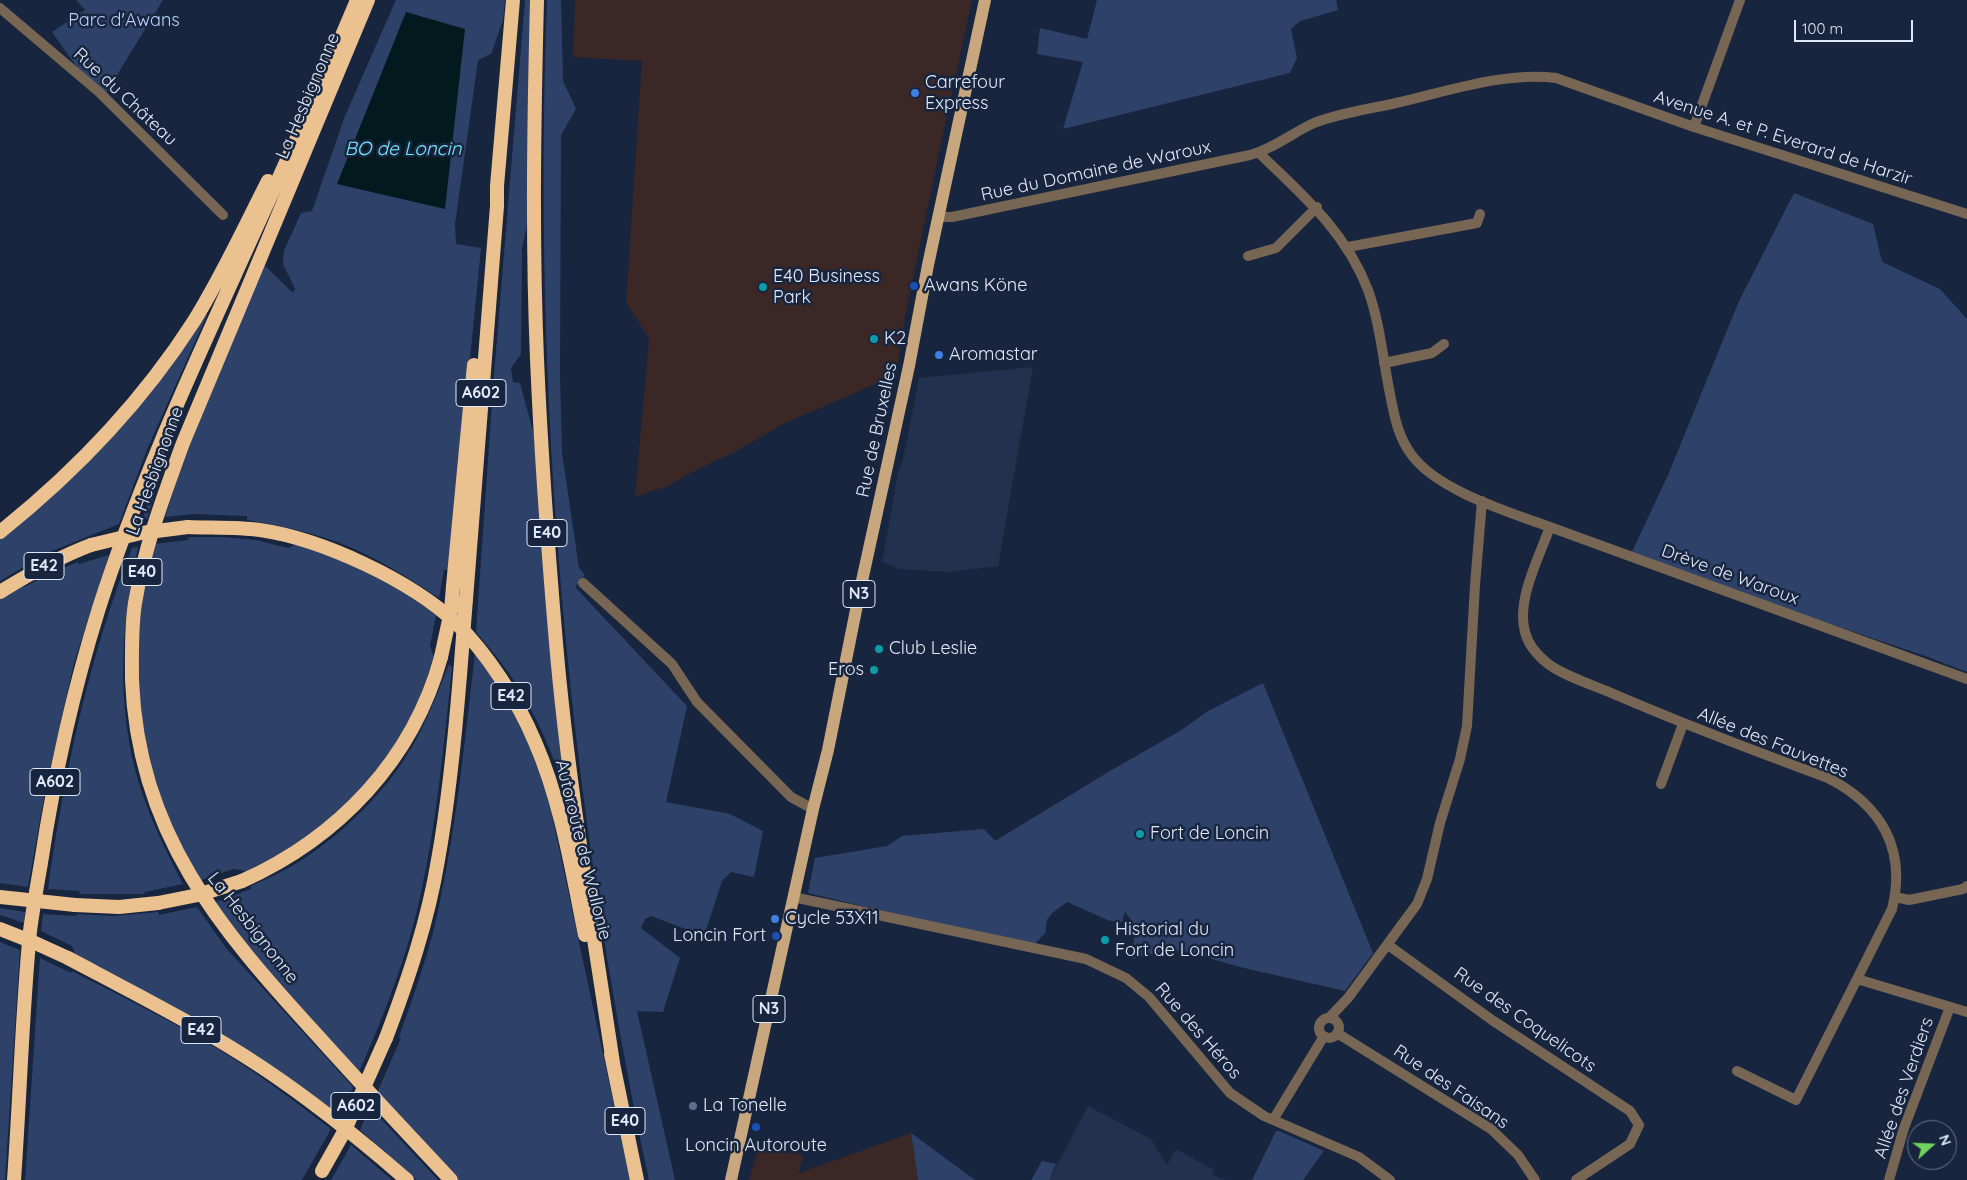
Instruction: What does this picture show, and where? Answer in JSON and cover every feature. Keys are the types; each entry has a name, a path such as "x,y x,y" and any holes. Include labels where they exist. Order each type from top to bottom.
{"highway":[{"path":"0,532 64,477 119,420 147,386 194,320 240,237 277,164 290,154 357,0"},
{"name":"La Hesbignonne","path":"368,0 183,443 162,501 146,554 135,604 132,655 133,701 140,748 152,795 172,843 193,883 237,944 270,984 451,1180"},
{"name":"A602","path":"319,1175 344,1130 386,1038 415,955 438,861 460,675 513,0"},
{"name":"E40","path":"538,0 534,235 537,359 544,494 556,646 575,807 613,1063 638,1180"},
{"name":"A602","path":"14,1180 31,928 47,826 78,684 105,590 158,447 290,154"},
{"path":"0,897 75,905 119,906 158,904 198,895 242,880 264,871 316,840 346,814 368,790 400,748 423,708 434,681 451,611 490,204 497,186"},
{"name":"Autoroute de Wallonie","path":"0,592 49,563 91,545 141,533 188,527 261,530 316,544 392,579 438,609 455,623 487,660 524,717 536,742 550,780 613,1063"},
{"name":"E42","path":"0,929 68,958 214,1037 263,1067 362,1140 407,1180"}],"main road":[{"name":"Rue de Bruxelles","path":"813,809 828,750 860,590 909,366 938,217 985,0"},
{"name":"N3","path":"731,1180 813,809"}],"street":[{"path":"1694,127 1740,0"},
{"name":"Rue du Château","path":"0,8 100,92 223,215"},
{"name":"Rue du Domaine de Waroux","path":"938,217 952,217 1259,153 1315,123 1506,78 1538,76 1556,78 1590,90"},
{"name":"Avenue A. et P. Everard de Harzir","path":"1590,90 1694,127 1967,214"},
{"path":"1259,153 1316,207 1348,247 1368,291 1396,424 1411,454 1433,477 1482,501 1467,726 1460,759 1440,823 1427,878 1416,904 1388,945 1348,998 1329,1018 1324,1019 1320,1025 1320,1031 1324,1036 1332,1037 1337,1033 1338,1023 1334,1019 1329,1018"},
{"path":"1248,256 1276,248 1316,207"},
{"path":"1348,247 1476,223 1480,214"},
{"path":"1384,363 1432,353 1444,344"},
{"name":"Drève de Waroux","path":"1482,501 1967,678"},
{"name":"Allée des Fauvettes","path":"1550,527 1523,601 1521,618 1525,634 1532,647 1547,663 1683,724 1828,778 1843,786 1862,799 1876,815 1894,853 1896,872 1895,897 1892,909 1796,1100 1737,1071"},
{"path":"583,583 672,664 697,702 791,796 813,809"},
{"name":"Allée des Fauvettes","path":"1661,784 1683,724"},
{"path":"1895,897 1909,900 1967,886"},
{"name":"Rue des Héros","path":"793,897 1086,959 1110,970 1126,978 1149,997 1230,1093 1273,1120 1359,1157 1390,1180"},
{"name":"Rue des Coquelicots","path":"1388,945 1492,1020 1630,1111 1639,1125 1630,1144 1576,1180"},
{"path":"1857,978 1967,1012"},
{"name":"Allée des Verdiers","path":"1889,1180 1904,1128 1950,1006"},
{"name":"Rue des Faisans","path":"1337,1033 1491,1129 1518,1154 1535,1180"},
{"path":"1273,1120 1324,1036"}],"shaded area":[{"path":"575,0 972,0 904,322 896,375 783,424 737,451 696,470 666,487 635,496 649,339 626,302 642,61 573,57"},
{"path":"1033,367 998,566 947,572 900,569 882,562 898,472 903,459 919,378"},
{"path":"1088,1106 1151,1139 1167,1165 1176,1149 1214,1170 1213,1175 1226,1180 1049,1180"},
{"path":"911,1133 918,1180 749,1180 758,1149 803,1155 799,1173"}],"green space":[{"name":"Parc d'Awans","path":"76,0 163,0 101,101 52,32 85,10"},
{"path":"396,0 505,0 503,20 491,54 478,60 455,224 456,244 481,248 449,570 444,570 439,598 373,558 338,542 312,534 247,520 247,516 194,514 165,517 180,469 263,264 293,293 295,289 283,264 284,251 301,213 312,211 345,116"},
{"path":"525,0 533,0 528,222 522,247 521,354 511,368 513,382 520,383 534,435 564,786 535,717 505,668 476,632 494,375"},
{"path":"547,0 561,0 563,81 576,109 561,135 560,374 562,453 579,568 585,575 575,587 687,706 666,802 730,814 763,831 754,877 731,872 722,881 704,936 651,916 645,919 641,928 680,958 663,1012 637,1011 675,1180 649,1180 620,1034 596,888 577,741 562,593 551,445 545,297 544,148"},
{"path":"1097,0 1336,0 1338,10 1300,21 1291,29 1297,58 1290,73 1063,129 1083,62 1037,54 1040,28 1087,39"},
{"path":"1794,193 1873,224 1882,262 1940,289 1967,319 1967,672 1630,556 1668,475 1739,301"},
{"path":"204,314 207,315 148,447 119,524 47,553 0,581 0,539 19,524"},
{"path":"157,478 159,478 147,519 142,520"},
{"path":"189,537 256,540 288,548 297,544 335,556 402,591 436,615 430,646 434,657 419,700 405,728 385,760 358,792 324,824 280,854 246,871 233,869 198,881 168,822 148,758 140,708 137,635 141,598 155,544 188,540"},
{"path":"138,547 127,611 124,644 123,676 129,741 136,773 146,804 183,884 145,892 144,894 80,894 79,891 48,889 70,759 91,673 103,631 132,548"},
{"path":"109,555 74,663 45,792 28,887 0,883 0,599 19,586 24,587 53,572 78,562 79,564"},
{"path":"475,654 495,680 536,753 548,797 630,1180 458,1180 377,1093 401,1038 399,1037 435,923 456,812"},
{"path":"449,664 452,667 440,781 416,916 394,984 359,1072 281,988 213,903 251,889 251,886 299,862 349,824 363,810 388,782 409,752 436,698"},
{"path":"1263,683 1373,953 1345,991 1240,967 1184,951 1169,950 1132,959 1135,925 1125,912 1122,922 1110,921 1067,902 1051,914 1047,922 1046,932 1032,947 808,893 815,858 887,846 902,836 984,829 995,841 1180,731 1208,711"},
{"path":"197,907 226,948 353,1087 338,1115 185,1014 125,980 76,956 72,946 41,931 43,914 114,916 158,912 159,915"},
{"path":"0,908 25,912 24,923 0,915"},
{"path":"0,942 20,950 5,1180 0,1180"},
{"path":"40,958 71,973 72,971 218,1049 262,1077 331,1129 302,1180 25,1180"},
{"path":"370,1107 438,1180 417,1180 360,1130"},
{"path":"1276,1131 1324,1151 1303,1180 1252,1180"},
{"path":"911,1133 975,1180 918,1180"},
{"path":"351,1145 392,1180 331,1180"},
{"path":"1042,1161 1056,1164 1049,1180 1031,1180"}],"water":[{"name":"BO de Loncin","path":"406,12 465,29 445,209 337,184"}],"place":[{"name":"Carrefour Express","path":"915,93"},
{"name":"Awans Köne","path":"914,286"},
{"name":"E40 Business Park","path":"763,287"},
{"name":"K2","path":"874,339"},
{"name":"Aromastar","path":"939,355"},
{"name":"Club Leslie","path":"879,649"},
{"name":"Eros","path":"874,670"},
{"name":"Fort de Loncin","path":"1140,834"},
{"name":"Cycle 53X11","path":"775,919"},
{"name":"Loncin Fort","path":"776,936"},
{"name":"Historial du Fort de Loncin","path":"1105,940"},
{"name":"La Tonelle","path":"693,1106"},
{"name":"Loncin Autoroute","path":"756,1127"}]}
